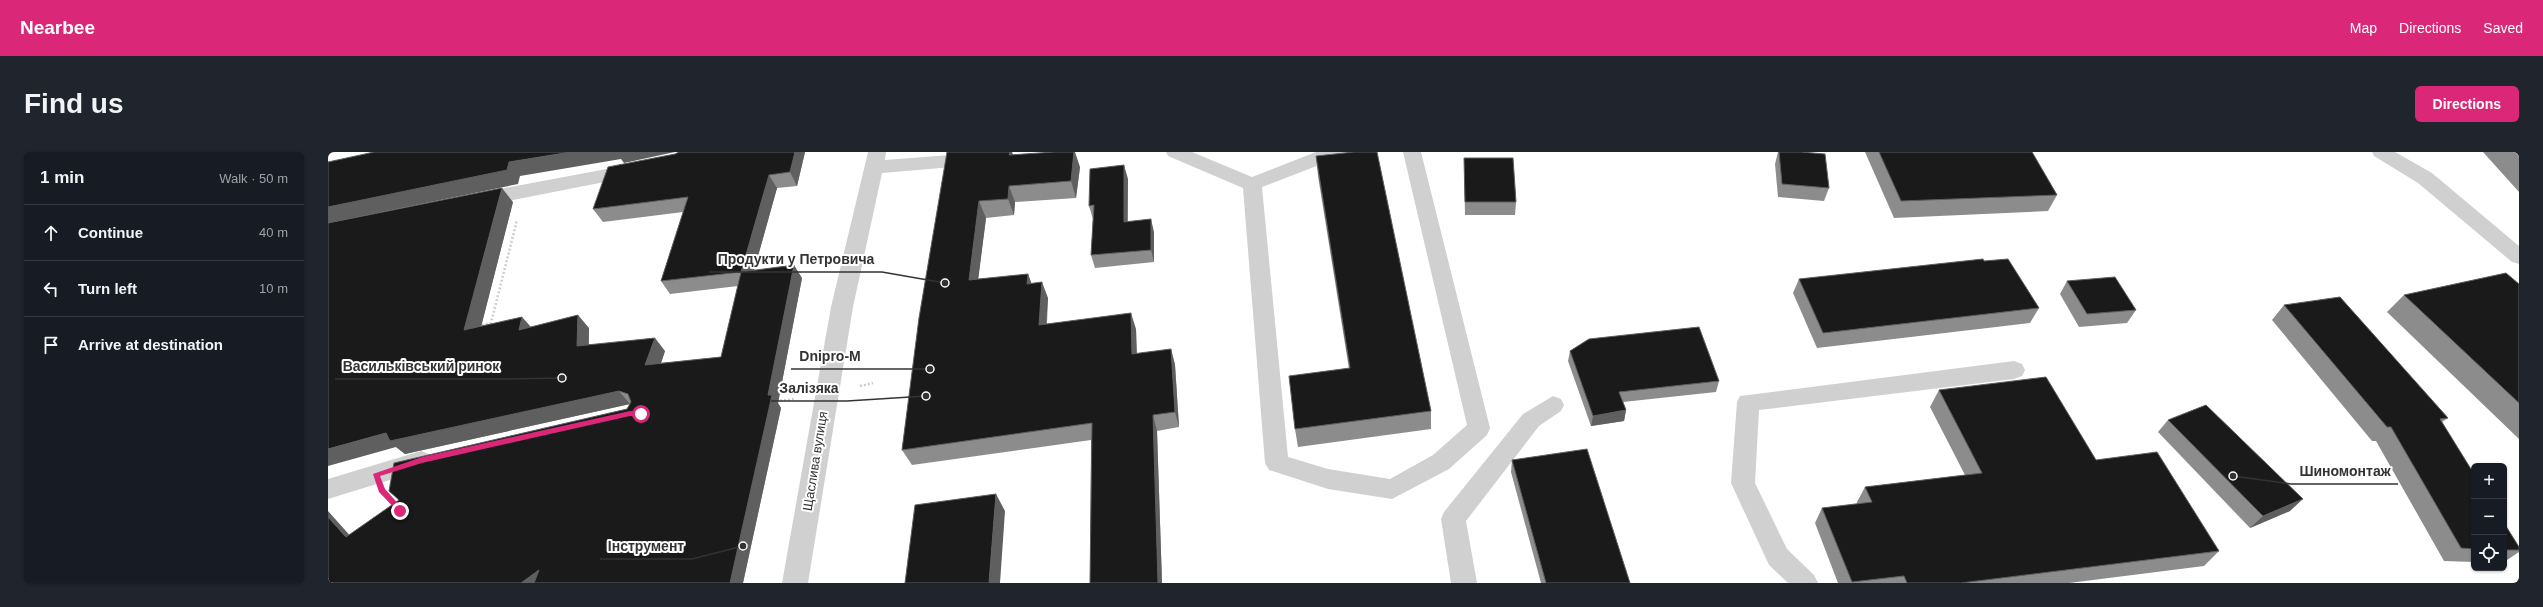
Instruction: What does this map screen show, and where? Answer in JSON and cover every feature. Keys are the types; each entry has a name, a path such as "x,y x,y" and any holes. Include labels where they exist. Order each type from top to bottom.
{"street":[{"path":"1175,152 1252,184 1329,154 1354,152"},
{"path":"1252,184 1277,463 1328,479 1392,489 1441,462 1479,428 1412,152"},
{"path":"2381,152 2424,178 2519,257"},
{"path":"875,160 994,158"},
{"name":"Щаслива вулиця","path":"795,583 842,307 875,160"},
{"path":"457,204 653,166"},
{"path":"1804,583 1778,557 1743,483 1748,402 2014,370"},
{"path":"1464,583 1453,519 1531,420 1553,405"},
{"path":"328,488 445,455"}],"path":[{"path":"477,326 491,323 523,192"},
{"path":"770,402 873,383"}],"building":[{"path":"374,152 571,152 509,162 507,170 328,207 328,162"},
{"path":"679,152 795,152 790,172 769,175 741,272 661,281 688,197 593,209 608,167"},
{"path":"947,152 1010,152 1009,155 1074,152 1071,181 1009,186 1008,199 979,201 969,280 1028,274 1027,284 1042,282 1039,325 1131,313 1132,354 1171,349 1175,412 1153,415 1158,583 1090,583 1092,423 902,450 919,318"},
{"path":"1354,152 1377,152 1431,411 1295,429 1289,376 1350,368 1316,156"},
{"path":"1779,152 1825,154 1829,188 1782,184"},
{"path":"1879,152 2032,152 2057,195 1901,201"},
{"path":"1464,158 1513,158 1516,202 1465,202"},
{"path":"1124,165 1124,222 1151,219 1151,250 1091,255 1094,205 1089,206 1090,169"},
{"path":"502,188 464,330 522,317 519,330 578,315 577,346 655,338 645,365 721,357 741,272 794,265 768,395 772,395 730,583 534,583 539,570 521,583 328,583 328,517 346,537 399,500 389,491 394,463 627,409 631,402 628,394 619,391 390,441 386,433 328,449 328,223"},
{"path":"1983,259 1984,261 2008,259 2039,308 1823,333 1799,279"},
{"path":"2506,273 2519,284 2519,403 2404,295"},
{"path":"2115,277 2136,310 2087,314 2067,281"},
{"path":"2340,297 2448,418 2440,419 2471,469 2471,549 2461,548 2391,427 2387,427 2284,305"},
{"path":"1699,327 1719,381 1619,392 1626,410 1593,416 1570,351 1589,339"},
{"path":"2046,377 2096,460 2157,452 2219,551 1961,583 1907,583 1904,576 1852,582 1822,508 1872,502 1865,487 1982,473 1939,390"},
{"path":"2206,405 2303,499 2263,516 2168,420"},
{"path":"1587,449 1630,583 1546,583 1512,460"},
{"path":"996,494 989,583 905,583 915,505"},
{"path":"2507,528 2519,547 2519,550 2507,550"}],"place":[{"name":"Продукти у Петровича","path":"945,283"},
{"name":"Dnipro-M","path":"930,369"},
{"name":"Васильківський ринок","path":"562,378"},
{"name":"Залізяка","path":"926,396"},
{"name":"Шиномонтаж","path":"2233,476"},
{"name":"Інструмент","path":"743,546"}],"route":[{"path":"400,511 382,490 376,474 422,460 630,414 641,414"}]}
